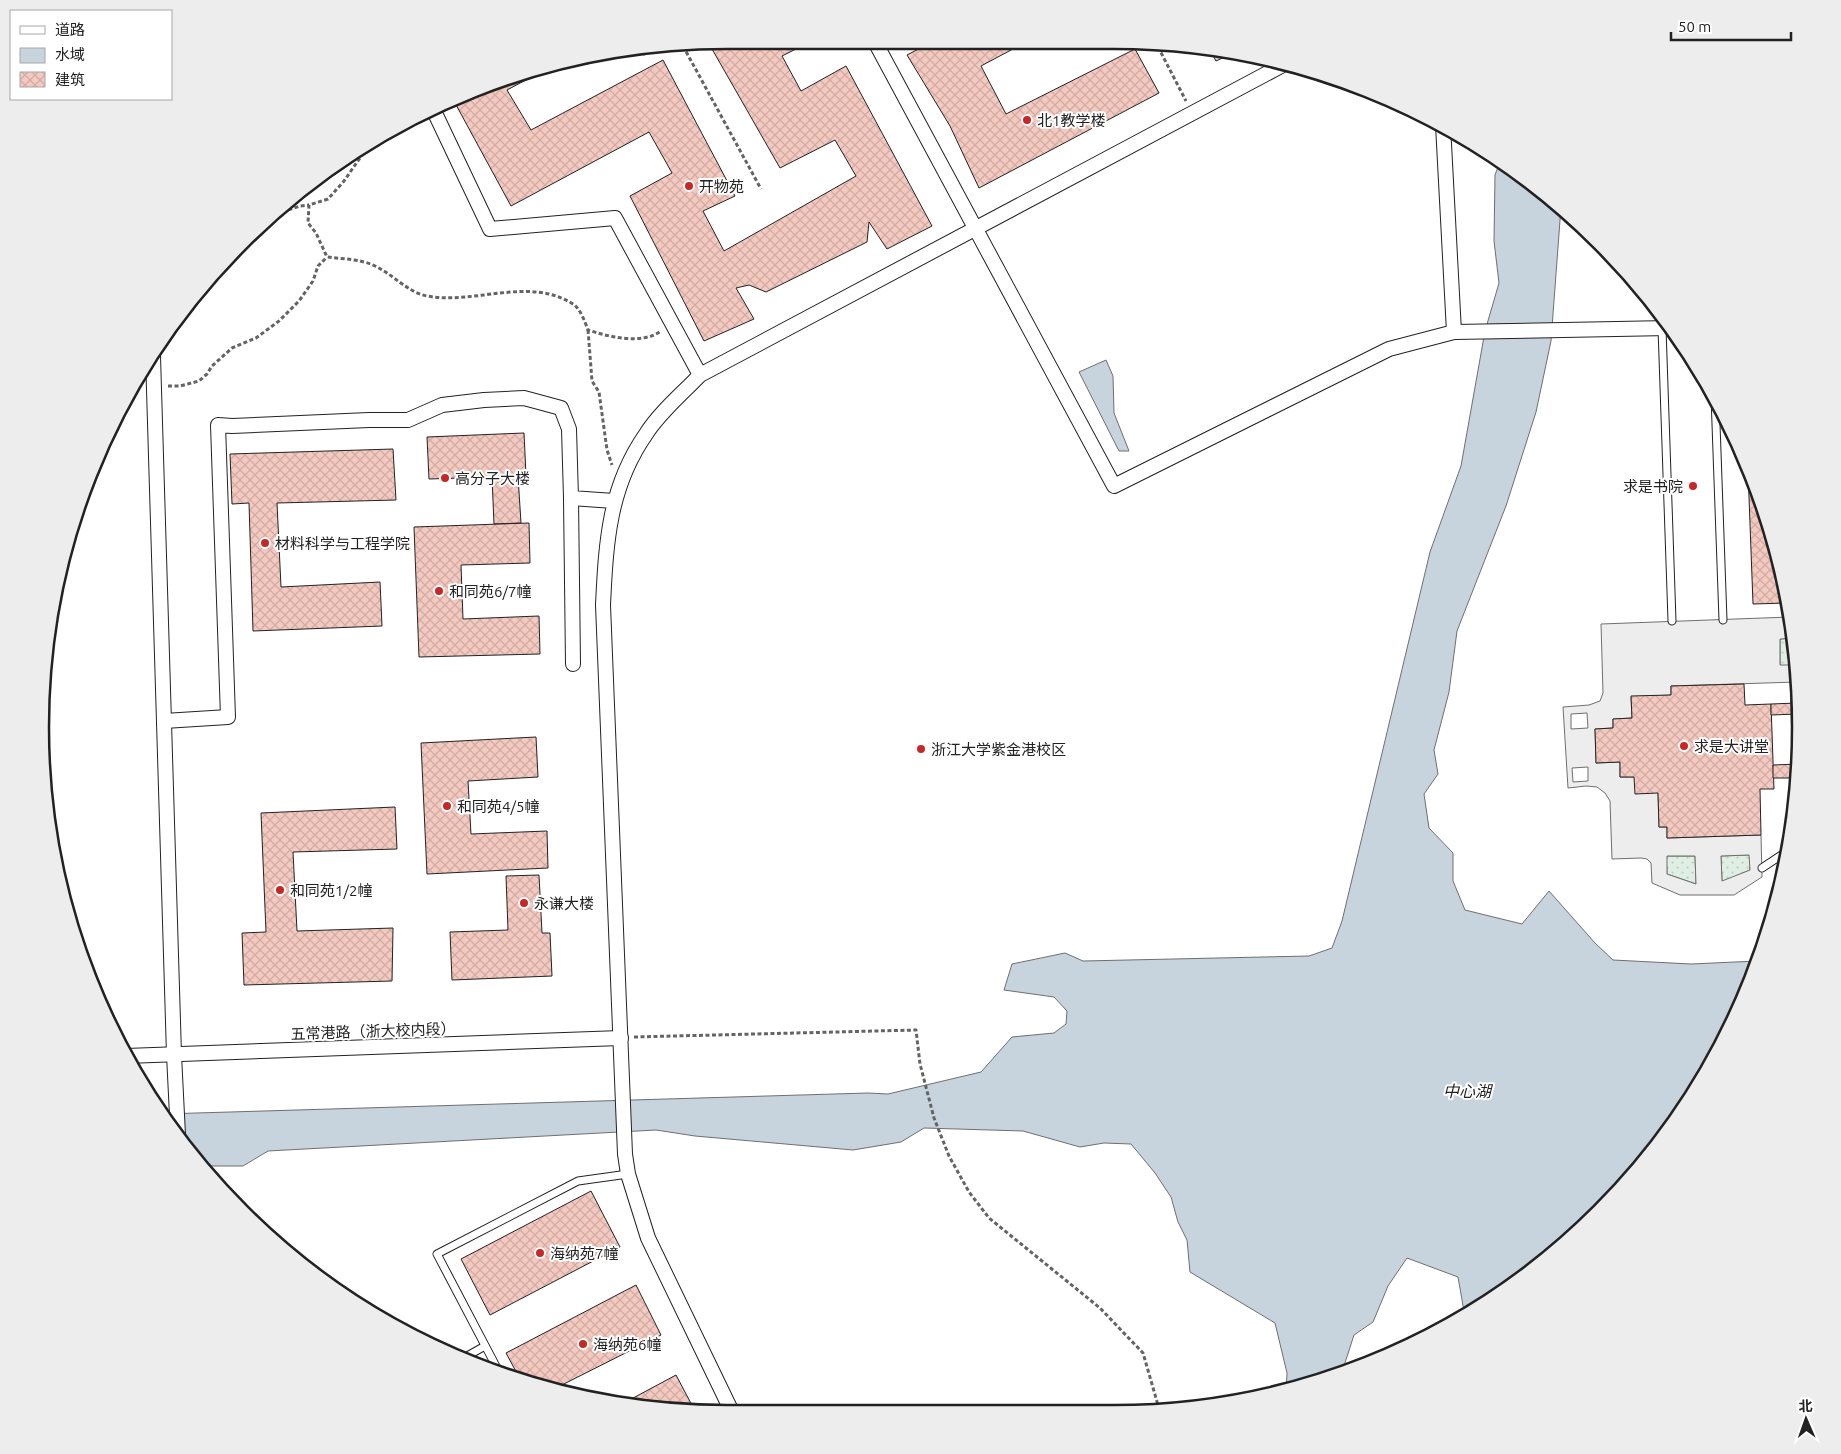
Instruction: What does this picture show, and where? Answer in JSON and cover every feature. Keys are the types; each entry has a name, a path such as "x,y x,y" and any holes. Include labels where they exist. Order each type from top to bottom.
{"street":[{"path":"879,49 1114,486 1388,349 1460,332 1662,328"},
{"path":"729,1405 648,1238 628,1174 625,1154 603,605 605,558 610,520 621,482 630,461 646,433 700,375 1275,69"},
{"path":"436,115 490,229 615,218 700,375"},
{"path":"1444,135 1460,332"},
{"path":"153,366 178,1124"},
{"path":"164,721 228,717 218,425 408,420 442,405 524,398 561,408 569,429 573,664"},
{"path":"571,498 614,501"},
{"name":"五常港路（浙大校内段）","path":"135,1056 621,1038"}],"lane":[{"path":"1665,332 1672,622"},
{"path":"1716,415 1723,620"},
{"path":"1762,868 1779,856"},
{"path":"495,1364 437,1254 578,1182 628,1174"},
{"path":"469,1355 485,1346"}],"path":[{"path":"685,50 761,189"},
{"path":"1159,50 1192,112"},
{"path":"289,210 328,200 361,156"},
{"path":"309,205 308,223 316,233 327,257"},
{"path":"327,257 361,261 374,265 388,273 409,290 427,296 473,297 496,292 549,294 575,304 588,330 592,382 599,392 610,460 621,482"},
{"path":"154,386 180,386 199,381 232,348 279,322 299,301 312,281 318,266 327,257"},
{"path":"588,330 604,335 635,339 658,333 672,323"},
{"path":"621,1038 916,1030 920,1064 936,1123 949,1156 969,1192 990,1218 1100,1308 1142,1353 1158,1404"}],"green space":[{"path":"1780,639 1786,639 1789,665 1780,666"},
{"path":"1750,855 1750,870 1722,882 1721,856"},
{"path":"1666,856 1695,856 1696,884 1667,874"}],"shaded area":[{"path":"1783,617 1786,639 1780,639 1780,665 1789,665 1791,682 1671,686 1671,695 1631,697 1632,718 1613,719 1613,728 1595,729 1596,763 1620,762 1620,777 1634,777 1658,793 1659,827 1667,827 1667,838 1761,835 1762,877 1734,895 1680,895 1652,883 1651,863 1647,859 1612,859 1610,801 1605,793 1597,787 1568,788 1563,707 1589,705 1600,701 1603,693 1601,624","holes":["1587,713 1588,728 1571,729 1571,714","1588,767 1588,781 1573,782 1572,768","1749,855 1750,870 1722,881 1721,856","1667,856 1695,856 1696,884 1667,874"]}],"water":[{"name":"中心湖","path":"1498,168 1560,216 1551,341 1536,412 1506,506 1457,631 1449,692 1434,750 1438,774 1424,794 1429,828 1453,853 1453,881 1465,910 1522,924 1549,891 1595,943 1613,960 1691,964 1750,961 1741,987 1701,1066 1678,1104 1652,1140 1594,1207 1527,1265 1491,1291 1463,1308 1458,1277 1407,1258 1388,1286 1373,1322 1354,1335 1344,1365 1286,1383 1287,1373 1275,1323 1190,1272 1187,1240 1178,1222 1171,1197 1155,1173 1131,1144 1104,1143 1080,1147 1023,1131 924,1128 901,1142 853,1150 695,1136 656,1130 268,1151 243,1166 210,1166 189,1140 170,1114 868,1093 888,1094 981,1072 1012,1037 1054,1033 1066,1024 1067,1011 1054,997 1004,990 1012,964 1065,953 1083,961 1309,956 1332,948 1342,921 1430,552 1461,466 1485,331 1499,283 1494,241 1495,175"},
{"path":"1106,360 1113,376 1114,413 1129,451 1119,451 1079,372"}],"building":[{"name":"开物苑","path":"712,49 796,49 782,56 801,91 846,66 932,226 887,249 869,222 867,242 766,292 749,285 736,288 754,319 704,341 630,196 672,173 649,132 511,206 456,105 527,79 507,90 531,130 663,60 735,196 703,211 724,251 856,176 835,140 780,168"},
{"name":"北1教学楼","path":"919,49 1013,49 981,66 1006,114 1134,49 1159,93 979,188 950,126 907,55"},
{"path":"1214,57 1222,58 1216,61"},
{"name":"高分子大楼","path":"524,433 526,475 518,476 521,523 494,524 492,477 429,479 427,437"},
{"name":"材料科学与工程学院","path":"393,449 396,500 277,503 281,587 380,582 382,626 253,631 249,503 232,504 230,454"},
{"path":"1749,489 1769,551 1780,603 1753,604"},
{"name":"和同苑6/7幢","path":"529,523 530,563 461,565 463,619 539,616 540,654 419,657 414,527"},
{"name":"求是大讲堂","path":"1744,684 1745,705 1771,704 1774,789 1760,789 1761,835 1667,838 1667,827 1659,827 1658,793 1635,794 1634,777 1620,777 1620,762 1596,763 1595,729 1613,728 1613,719 1632,718 1631,696 1671,695 1671,686"},
{"path":"1791,703 1792,714 1771,715 1771,704"},
{"name":"和同苑4/5幢","path":"536,737 538,777 468,781 471,834 547,831 548,868 427,874 421,743"},
{"path":"1791,764 1790,778 1773,778 1773,765"},
{"name":"和同苑1/2幢","path":"395,807 397,849 293,852 297,931 393,928 392,981 244,985 242,933 266,932 261,813"},
{"name":"永谦大楼","path":"539,875 542,933 550,933 552,976 452,980 450,932 508,930 506,876"},
{"name":"海纳苑7幢","path":"591,1191 620,1247 490,1315 461,1259"},
{"name":"海纳苑6幢","path":"636,1285 661,1335 563,1385 516,1371 506,1353"},
{"path":"676,1375 691,1404 683,1404 633,1398"}],"place":[{"name":"北1教学楼","path":"1027,120"},
{"name":"开物苑","path":"689,186"},
{"name":"高分子大楼","path":"445,478"},
{"name":"求是书院","path":"1693,486"},
{"name":"材料科学与工程学院","path":"265,543"},
{"name":"和同苑6/7幢","path":"439,591"},
{"name":"求是大讲堂","path":"1684,746"},
{"name":"浙江大学紫金港校区","path":"921,749"},
{"name":"和同苑4/5幢","path":"447,806"},
{"name":"和同苑1/2幢","path":"280,890"},
{"name":"永谦大楼","path":"524,903"},
{"name":"海纳苑7幢","path":"540,1253"},
{"name":"海纳苑6幢","path":"583,1344"}]}
